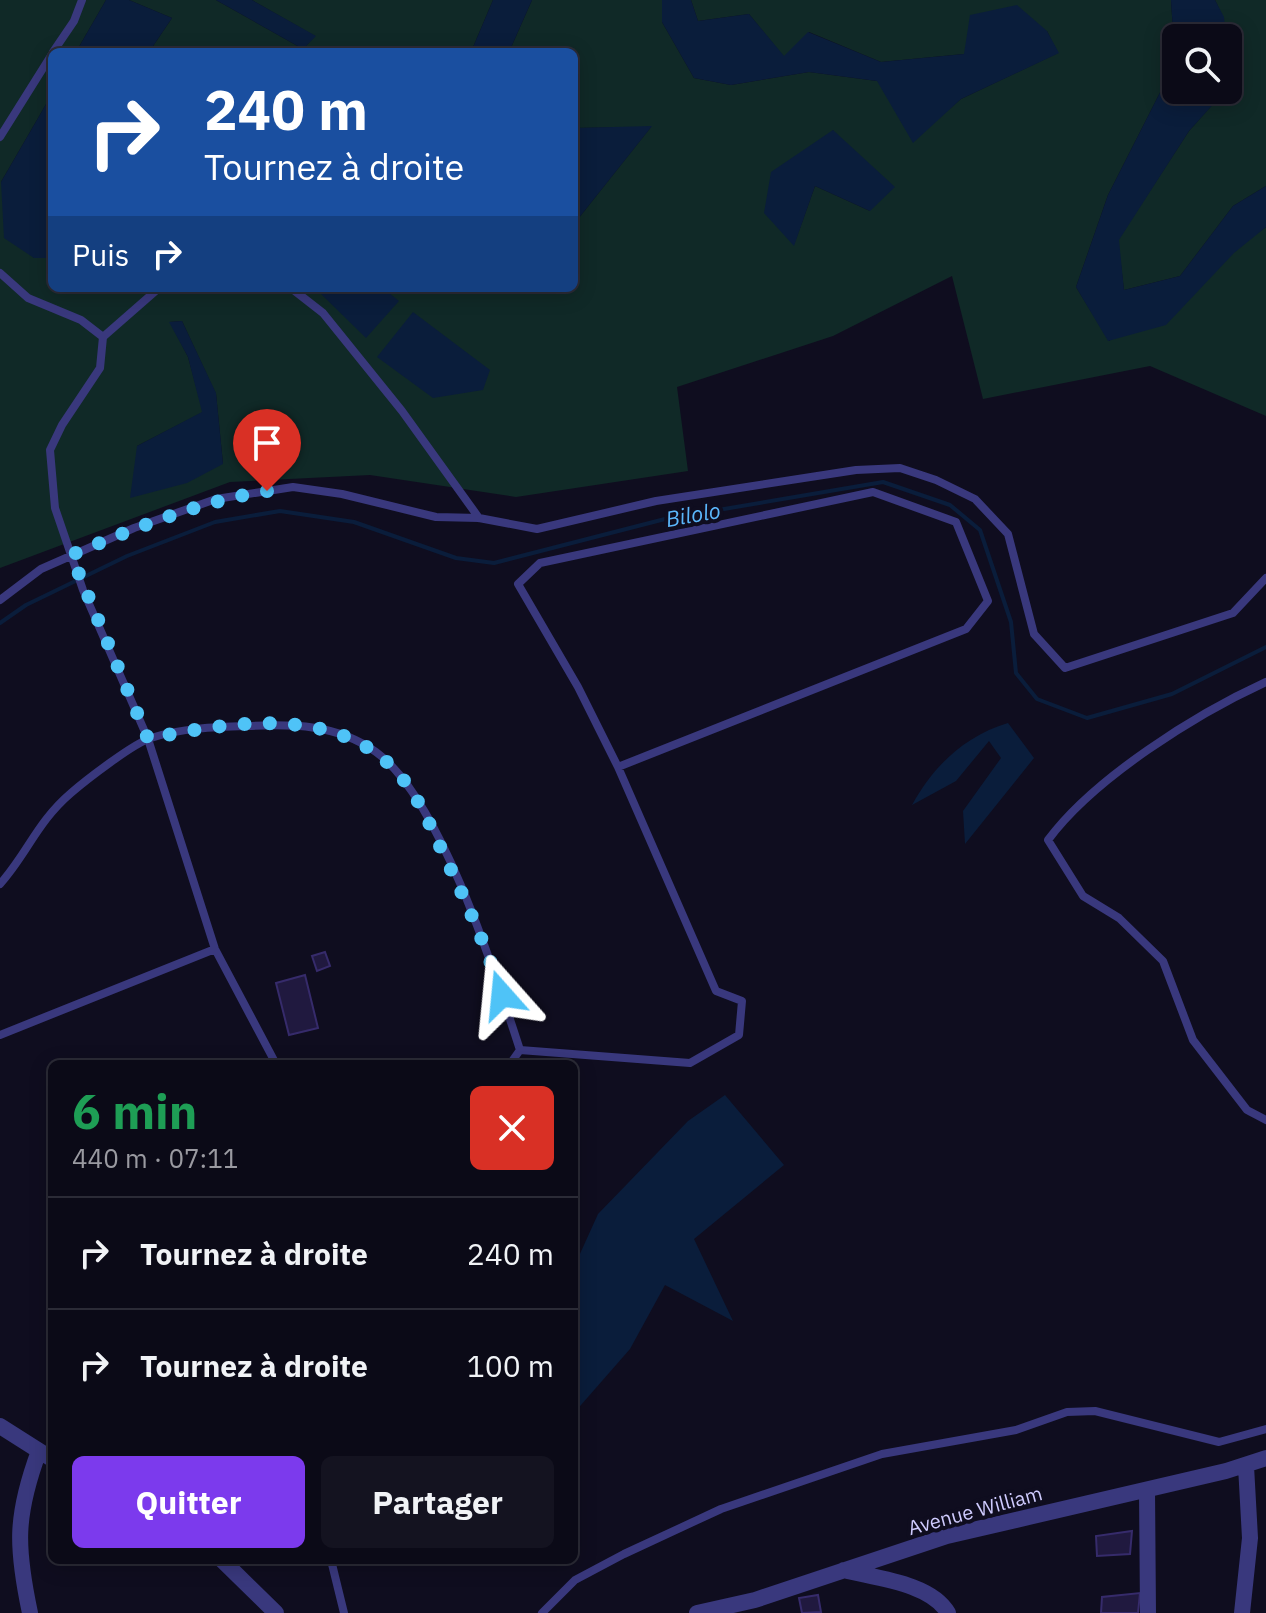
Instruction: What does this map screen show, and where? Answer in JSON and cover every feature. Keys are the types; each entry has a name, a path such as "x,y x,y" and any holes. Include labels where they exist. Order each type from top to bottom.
{"street":[{"path":"0,1426 46,1455 18,1525 18,1558 30,1613"},
{"name":"Avenue William","path":"697,1613 755,1600 947,1536 1246,1466 1266,1458"},
{"path":"1242,1613 1250,1538 1246,1466"},
{"path":"1147,1490 1148,1613"},
{"path":"226,1564 276,1613"},
{"path":"843,1570 916,1590 935,1599 948,1613"}],"lane":[{"path":"56,48 74,21 82,0"},
{"path":"0,137 48,61"},
{"path":"0,273 28,298 81,320 103,337"},
{"path":"154,292 103,337 100,368 62,425 50,450 55,508 83,590 148,739 215,949 274,1060"},
{"path":"296,292 323,313 402,411 479,518"},
{"path":"0,600 41,569 134,528 216,499 293,487 342,494 436,517 479,518 537,529 656,501 856,470 900,468 975,499 1008,534 1034,634 1065,668 1233,613 1266,578"},
{"path":"520,1050 690,1063 739,1035 742,1001 716,991 618,767 578,687 518,584 540,563 873,492 956,522 988,601 966,629 618,767"},
{"path":"1266,682 1166,738 1067,814 1048,840 1083,896 1119,918 1163,961 1193,1040 1247,1110 1266,1120"},
{"path":"0,884 37,827 71,793 148,739 201,728 308,725 344,734 376,752 419,801 485,941 520,1050"},
{"path":"0,1035 215,949"},
{"path":"513,1060 520,1050"},
{"path":"542,1613 575,1580 624,1554 721,1509 882,1454 1016,1430 1067,1412 1095,1411 1219,1442 1266,1429"},
{"path":"332,1564 344,1613"}],"green space":[{"path":"0,0 106,0 78,48 48,48 48,101 1,182 34,258 48,258 48,292 321,292 398,302 387,292 578,292 578,219 651,127 578,128 578,48 511,48 532,0 662,0 662,22 694,78 731,85 809,72 877,81 939,118 961,99 1058,53 1047,31 964,54 881,62 809,32 784,57 749,14 698,21 691,0 1171,0 1173,24 1162,24 1162,89 1108,195 1076,287 1109,341 1266,227 1266,416 1150,366 983,399 952,276 833,336 677,387 688,471 516,497 370,475 230,482 0,568","holes":["833,130 870,211 815,186 794,245","182,321 216,394 223,464 137,446 203,412 188,357 170,322"]},
{"path":"129,0 216,0 301,48 152,48 172,18"},
{"path":"252,0 493,0 473,48 304,48 315,36"},
{"path":"1215,0 1266,0 1266,186 1233,206 1180,276 1124,290 1118,240 1189,131 1213,104 1242,104 1242,24 1224,24"}],"water":[{"path":"106,0 129,0 172,18 152,48 78,48"},
{"path":"216,0 252,0 316,36 301,48"},
{"path":"493,0 532,0 511,48 473,48"},
{"path":"662,0 691,0 698,21 749,14 784,56 808,32 881,62 964,54 970,15 1017,5 1047,31 1059,53 961,99 913,143 877,81 809,72 731,85 694,78 662,22"},
{"path":"1171,0 1215,0 1225,24 1173,24"},
{"path":"1162,89 1162,104 1213,104 1189,131 1119,240 1124,290 1180,276 1233,206 1266,186 1266,227 1234,253 1166,325 1108,341 1076,287 1108,195"},
{"path":"48,101 48,258 34,258 4,238 1,182"},
{"path":"652,126 578,219 578,128"},
{"path":"833,130 895,187 870,211 815,186 794,246 764,213 771,172"},
{"path":"388,292 399,301 366,338 320,293"},
{"path":"413,312 490,370 483,390 433,398 377,357"},
{"path":"182,321 216,393 223,464 187,483 130,498 137,446 202,412 188,357 169,322"},
{"path":"1008,723 1034,758 965,844 963,811 1001,758 989,741 956,781 912,805 930,777 952,754 978,736"},
{"path":"725,1095 784,1165 694,1239 733,1321 665,1285 630,1349 578,1408 578,1258 598,1214 688,1121"}],"building":[{"path":"325,952 330,966 317,971 312,956"},
{"path":"305,975 318,1028 289,1035 276,983"},
{"path":"1132,1531 1130,1554 1097,1556 1096,1536"},
{"path":"1140,1593 1138,1613 1101,1613 1102,1597"},
{"path":"818,1595 821,1612 802,1613 799,1598"}],"waterway":[{"name":"Bilolo","path":"0,623 26,605 127,556 215,522 280,511 354,522 456,558 494,563 665,519 883,482 950,505 980,530 1011,622 1016,673 1037,699 1087,718 1172,694 1266,647"}],"route":[{"path":"267,491 216,499 134,528 71,555 83,590 148,739 201,728 308,725 344,734 376,752 397,771 419,801 485,941 502,995"}]}
